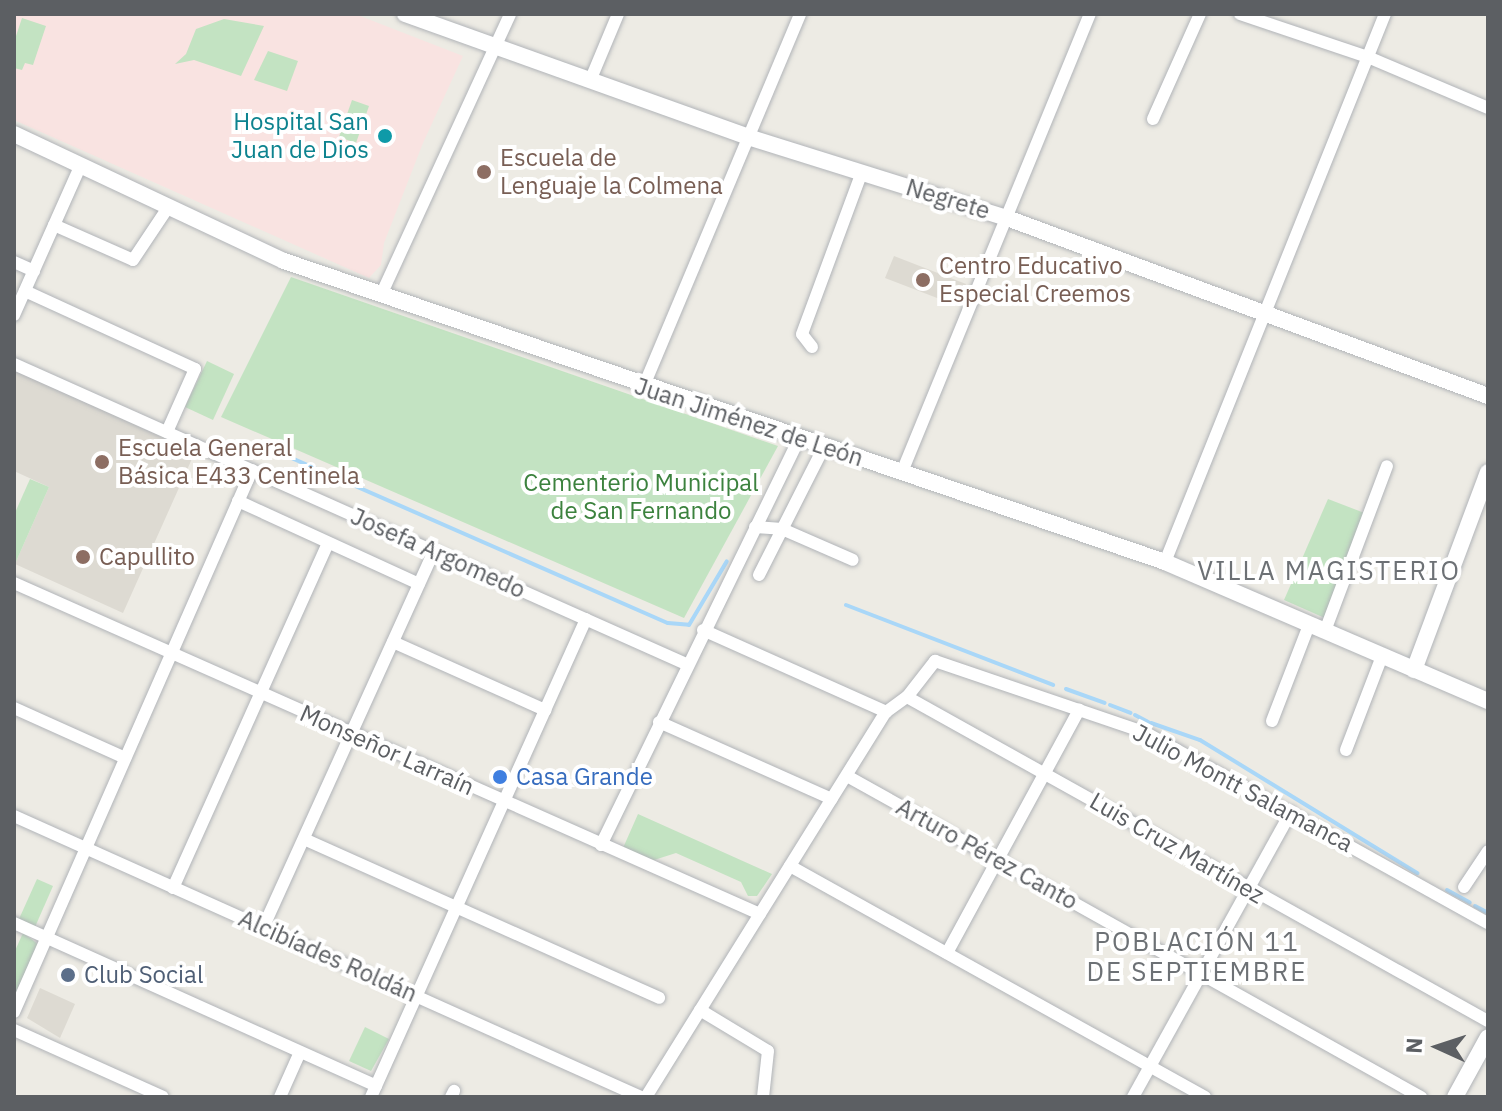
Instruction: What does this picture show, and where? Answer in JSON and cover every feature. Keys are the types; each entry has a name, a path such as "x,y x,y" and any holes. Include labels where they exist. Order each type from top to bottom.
{"main road":[{"name":"Negrete","path":"405,14 748,137 1007,218 1488,396"},
{"name":"Juan Jiménez de León","path":"14,134 167,209 284,261 643,388 1165,562 1488,701"},
{"path":"1414,670 1488,472"},
{"path":"1455,1097 1488,1037"}],"street":[{"path":"381,295 510,14"},
{"path":"590,81 618,14"},
{"path":"643,388 800,14"},
{"path":"902,472 1090,14"},
{"path":"1153,119 1200,14"},
{"path":"1240,14 1368,57 1488,108"},
{"path":"1165,562 1385,14"},
{"path":"14,315 80,167"},
{"path":"812,347 802,334 862,172"},
{"path":"54,225 133,260 167,209"},
{"path":"14,262 34,271"},
{"path":"25,291 195,369 167,432"},
{"name":"Josefa Argomedo","path":"14,364 686,664"},
{"path":"601,845 686,664 799,439"},
{"path":"759,575 824,447"},
{"path":"1325,631 1387,466"},
{"path":"14,1012 252,470"},
{"path":"238,501 419,584"},
{"path":"755,527 782,529 853,560"},
{"path":"173,888 328,543"},
{"path":"263,928 434,551"},
{"name":"Monseñor Larraín","path":"14,583 760,914"},
{"path":"14,923 300,1052 374,1092 586,619"},
{"path":"1272,721 1309,625"},
{"path":"703,630 886,712"},
{"path":"393,642 545,710"},
{"path":"1346,750 1382,656"},
{"name":"Julio Montt Salamanca","path":"907,697 932,664 943,661 1146,733 1488,923"},
{"path":"644,1097 886,712 907,697"},
{"name":"Luis Cruz Martínez","path":"907,697 1488,1021"},
{"path":"14,708 125,758"},
{"path":"947,953 1079,710"},
{"path":"659,722 832,799"},
{"name":"Arturo Pérez Canto","path":"847,776 1421,1097"},
{"path":"1133,1097 1291,812"},
{"name":"Alcibíades Roldán","path":"14,816 644,1097"},
{"path":"304,839 659,998"},
{"path":"1464,887 1488,851"},
{"path":"790,866 1205,1097"},
{"path":"700,1010 768,1051 763,1097"},
{"path":"14,1030 163,1097"},
{"path":"280,1097 300,1052"}],"shaded area":[{"path":"14,14 355,14 463,56 423,143 384,243 381,265 369,278 14,120"},
{"name":"Centro Educativo Especial Creemos","path":"894,256 966,284 958,306 885,278"},
{"name":"Escuela General Básica E433 Centinela","path":"14,370 195,452 123,613 15,564 49,487 14,471"},
{"path":"40,988 75,1004 60,1038 27,1018"}],"green space":[{"path":"22,18 46,26 33,65 25,63 22,70 14,68 14,42"},
{"path":"224,19 264,26 241,76 194,60 175,64 186,54 196,29"},
{"path":"268,51 298,61 287,91 254,80"},
{"path":"352,100 369,106 356,143 339,137"},
{"name":"Cementerio Municipal de San Fernando","path":"291,277 778,446 684,618 221,417"},
{"path":"207,361 234,374 213,420 185,407"},
{"path":"30,479 49,487 15,564 14,515"},
{"path":"1328,499 1367,514 1327,619 1284,600"},
{"path":"638,814 772,874 757,896 748,896 741,882 676,853 651,861 623,848"},
{"path":"37,879 53,886 35,927 19,919"},
{"path":"23,933 38,944 14,997 14,953"},
{"path":"365,1027 389,1039 371,1071 349,1061"}],"waterway":[{"path":"271,449 668,623 689,625 727,561"},
{"path":"846,605 1053,685"},
{"path":"1066,689 1105,703"},
{"path":"1110,705 1131,713"},
{"path":"1135,715 1148,722"},
{"path":"1151,723 1200,740 1417,873"},
{"path":"1447,890 1470,903"},
{"path":"1475,906 1488,913"}],"place":[{"name":"Hospital San Juan de Dios","path":"385,136"},
{"name":"Escuela de Lenguaje la Colmena","path":"484,172"},
{"name":"Centro Educativo Especial Creemos","path":"923,280"},
{"name":"Escuela General Básica E433 Centinela","path":"102,462"},
{"name":"Capullito","path":"83,557"},
{"name":"Casa Grande","path":"500,777"},
{"name":"Club Social","path":"68,975"}],"district":[{"name":"VILLA MAGISTERIO","path":"1329,571"},
{"name":"POBLACIÓN 11 DE SEPTIEMBRE","path":"1197,957"}]}
